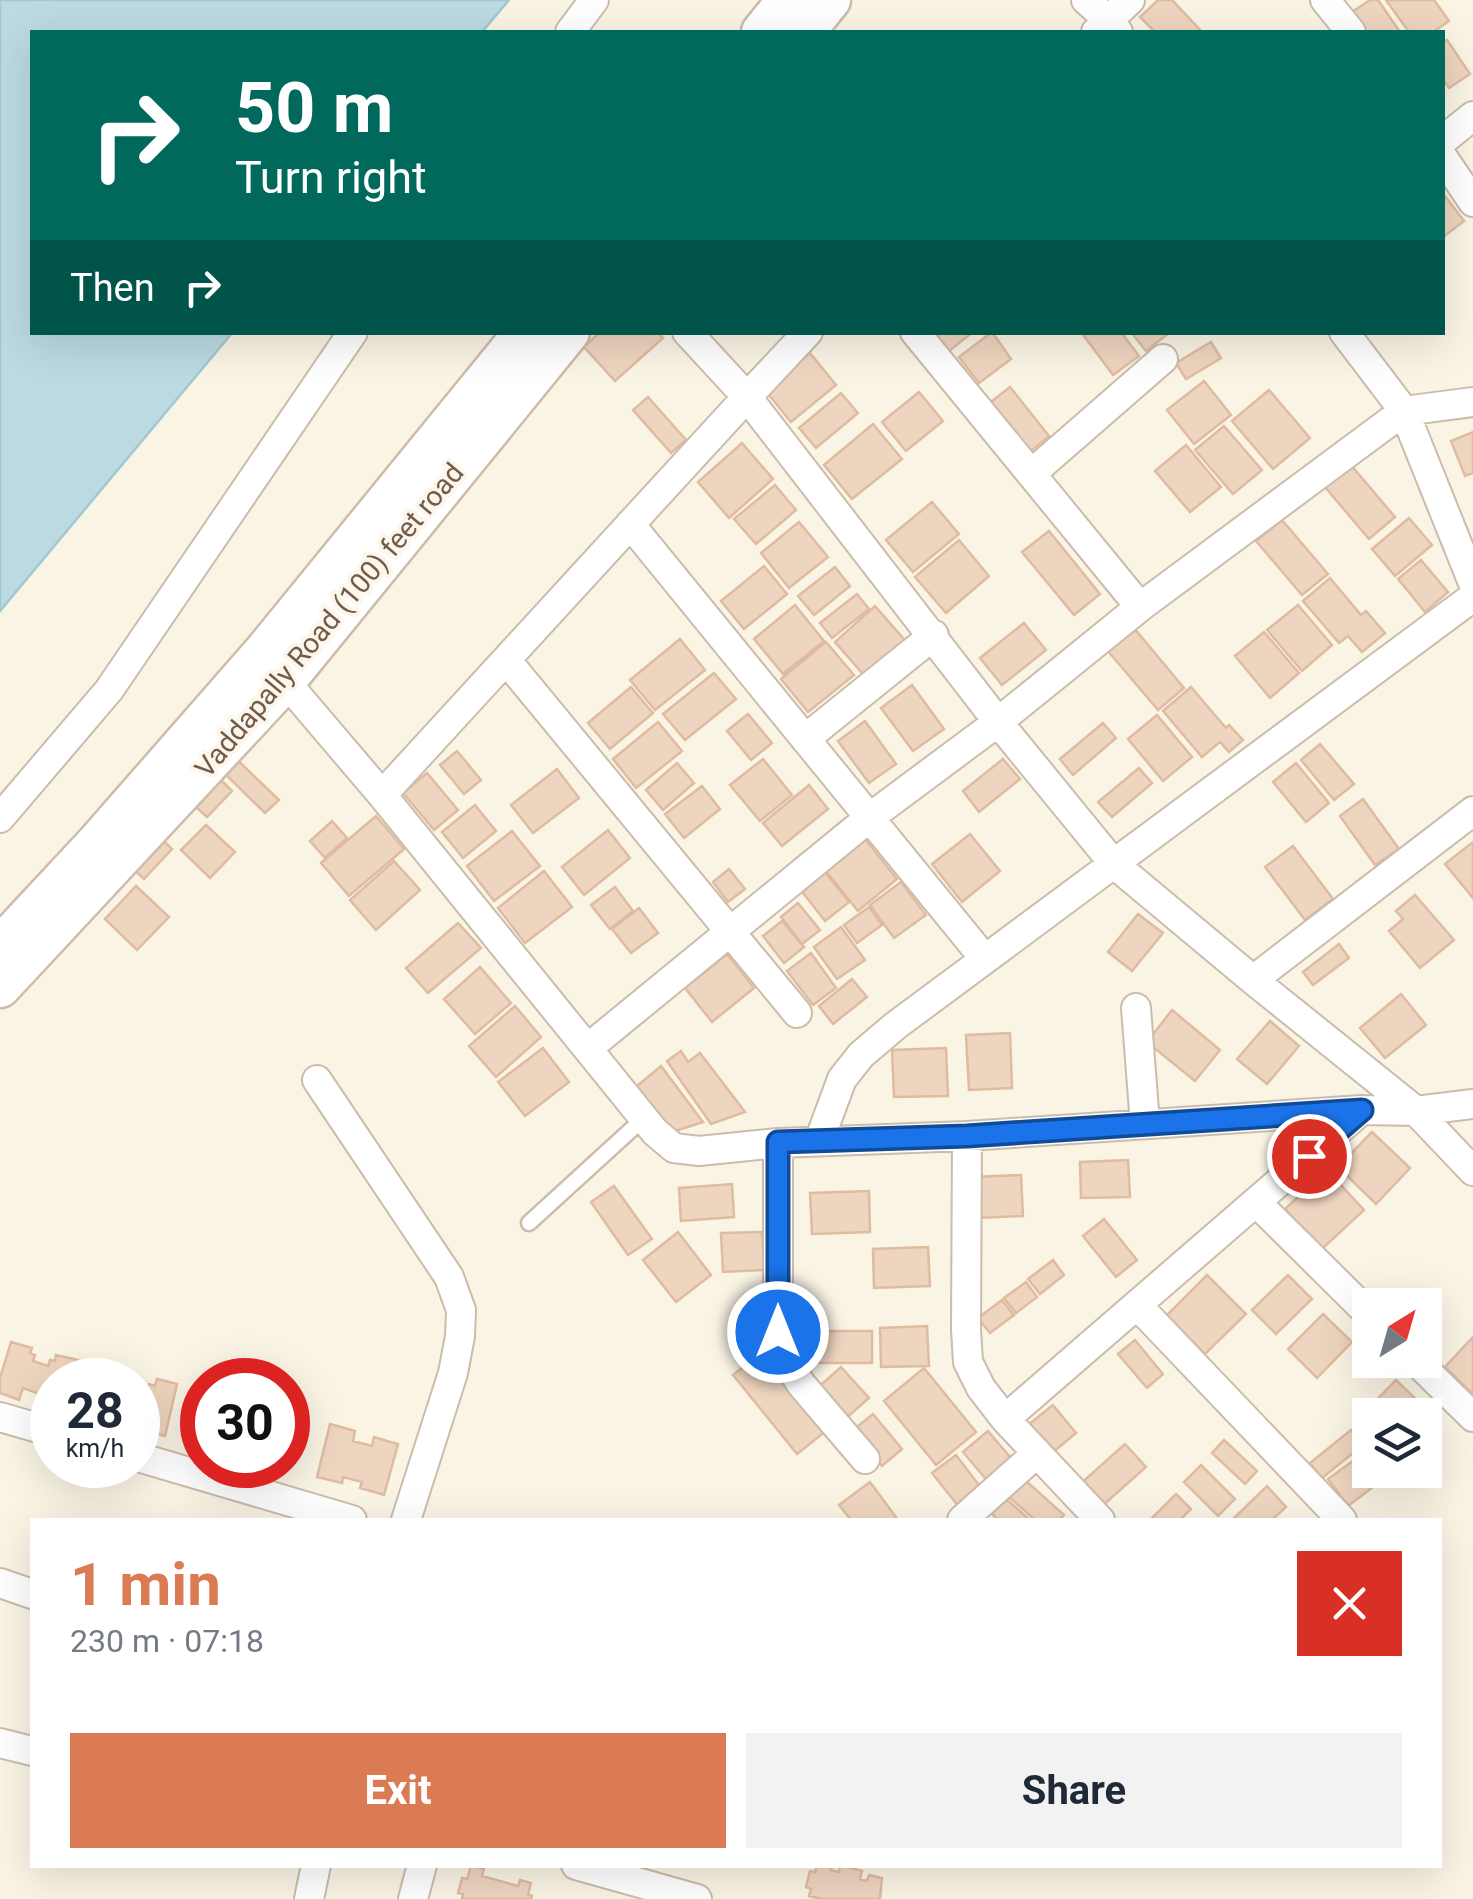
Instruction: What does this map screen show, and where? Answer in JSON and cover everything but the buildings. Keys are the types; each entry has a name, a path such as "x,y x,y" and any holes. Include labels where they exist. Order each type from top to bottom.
{"main road":[{"path":"764,30 788,0"},
{"path":"806,30 830,0"},
{"path":"0,947 265,651 523,335"},
{"name":"Vaddapally Road (100) feet road","path":"0,987 285,681 567,335"}],"street":[{"path":"572,30 594,0"},
{"path":"1086,0 1107,28 1130,0"},
{"path":"1335,3 1350,30"},
{"path":"1445,139 1473,116"},
{"path":"1445,160 1473,202"},
{"path":"0,818 109,690 350,335"},
{"path":"690,335 747,397 998,722 1114,864 1416,1111 1473,1171"},
{"path":"382,796 805,335"},
{"path":"917,335 1140,607"},
{"path":"1346,335 1404,411 1473,582"},
{"path":"1031,474 1164,359"},
{"path":"588,1048 869,818 998,722 1140,607 1404,411 1473,402"},
{"path":"630,524 984,958"},
{"path":"819,1141 842,1079 895,1026 1473,596"},
{"path":"805,739 934,636"},
{"path":"507,661 796,1013"},
{"path":"285,681 655,1132 674,1148 699,1151 778,1142 967,1136 1362,1110 1416,1111 1473,1104"},
{"path":"1253,980 1473,811"},
{"path":"1136,1008 1145,1124"},
{"path":"318,1080 449,1277 461,1310 453,1372 407,1518"},
{"path":"1006,1419 1362,1110"},
{"path":"967,1136 968,1362 981,1388 1006,1419 1098,1518"},
{"path":"778,1142 778,1332 785,1359 801,1384 865,1459"},
{"path":"1256,1202 1352,1297"},
{"path":"1136,1306 1340,1518"},
{"path":"1434,1378 1473,1417"},
{"path":"0,1417 30,1426"},
{"path":"964,1518 1038,1453"},
{"path":"160,1463 345,1518"},
{"path":"0,1583 30,1593"},
{"path":"0,1742 30,1750"},
{"path":"308,1899 315,1868"},
{"path":"412,1899 421,1868"},
{"path":"587,1868 697,1899"}],"lane":[{"path":"530,1222 644,1118"}],"water":[{"path":"0,0 509,0 484,30 30,30 30,335 230,335 0,611"}],"route":[{"path":"778,1332 778,1142 967,1136 1362,1110 1309,1156"}]}
